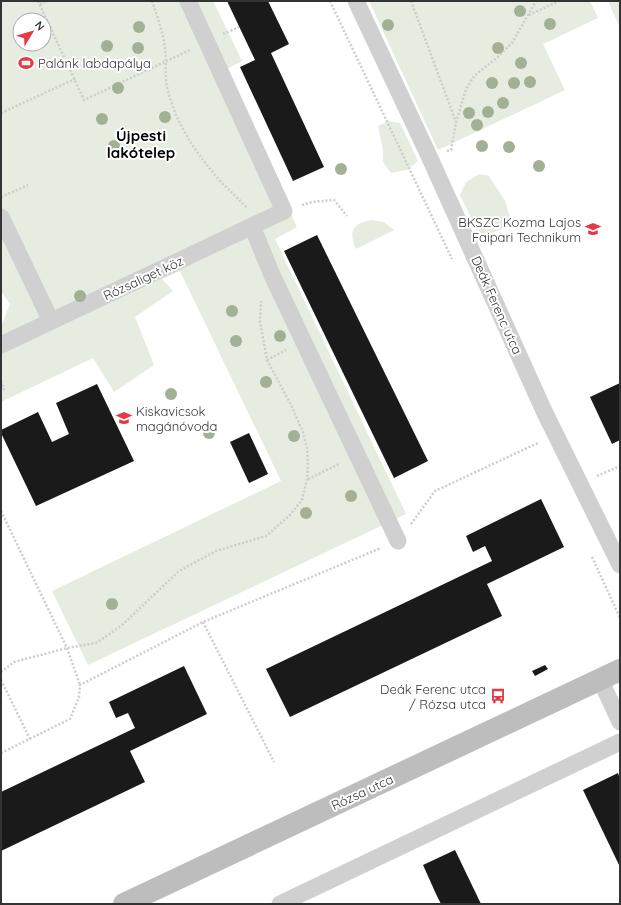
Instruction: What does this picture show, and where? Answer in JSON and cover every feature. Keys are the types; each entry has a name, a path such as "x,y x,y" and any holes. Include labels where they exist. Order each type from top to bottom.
{"street":[{"path":"188,1 284,211"},
{"name":"Deák Ferenc utca","path":"356,1 429,156 556,434 620,564"},
{"name":"Rózsaliget köz","path":"1,345 284,211"},
{"path":"1,217 51,322"},
{"path":"252,226 272,275 398,540"},
{"name":"Rózsa utca","path":"124,904 620,670"},
{"path":"600,679 620,722"},
{"path":"280,904 620,742"}],"path":[{"path":"152,1 160,24 165,48 167,89 183,131 197,153 249,211 252,226"},
{"path":"411,1 456,122"},
{"path":"429,156 451,150 456,122 466,88 474,76 498,57 512,43 536,1"},
{"path":"529,15 558,1"},
{"path":"45,2 39,3 84,100 166,62"},
{"path":"1,113 75,79"},
{"path":"1,198 28,185"},
{"path":"284,211 312,202 334,200 347,216"},
{"path":"1,672 14,662 96,642 121,626 179,571 216,551 266,536 290,515 302,500 308,479 307,448 303,432 290,403 267,360 260,322 262,299"},
{"path":"1,381 4,389 1,390"},
{"path":"80,685 203,622 398,540 435,491 556,434"},
{"path":"580,484 620,466"},
{"path":"1,511 67,648 80,685 79,697 70,719 1,753"},
{"path":"203,622 274,762"},
{"path":"1,680 30,739"}],"shaded area":[{"path":"1,1 213,1 242,61 223,71 297,227 275,239 406,514 88,665 52,591 281,481 180,271 162,279 173,291 135,317 154,365 114,392 93,358 1,402 1,327 10,304 1,291"},
{"path":"369,1 590,1 598,18 543,44 565,90 438,150"},
{"path":"608,1 620,1 620,28"},
{"path":"389,121 400,123 418,161 407,170 391,173 383,162 383,150 378,126"},
{"path":"479,174 489,176 505,201 512,224 481,238 460,195 466,182"},
{"path":"371,220 384,222 394,230 356,249 352,233 353,230 359,224"}],"building":[{"path":"227,1 268,1 289,44 271,53 324,167 293,181 240,67 255,60"},
{"path":"317,235 428,461 394,478 284,251"},
{"path":"620,383 620,440 612,444 590,397"},
{"path":"97,384 134,461 36,506 1,433 1,430 38,412 52,442 69,434 56,403"},
{"path":"249,433 268,474 249,483 230,442"},
{"path":"541,499 564,547 487,584 502,616 290,717 266,669 492,561 485,546 473,552 466,536"},
{"path":"545,665 548,669 535,676 532,671"},
{"path":"184,666 207,714 130,751 145,782 1,851 1,792 135,728 128,713 116,718 109,702"},
{"path":"618,773 620,779 620,867 583,790"},
{"path":"455,850 481,904 441,904 436,894 423,865"}],"place":[{"name":"Palánk labdapálya","path":"26,63"},
{"name":"BKSZC Kozma Lajos Faipari Technikum","path":"593,229"},
{"name":"Kiskavicsok magánóvoda","path":"124,418"},
{"name":"Deák Ferenc utca / Rózsa utca","path":"498,696"}],"district":[{"name":"Újpesti lakótelep","path":"141,144"}]}
